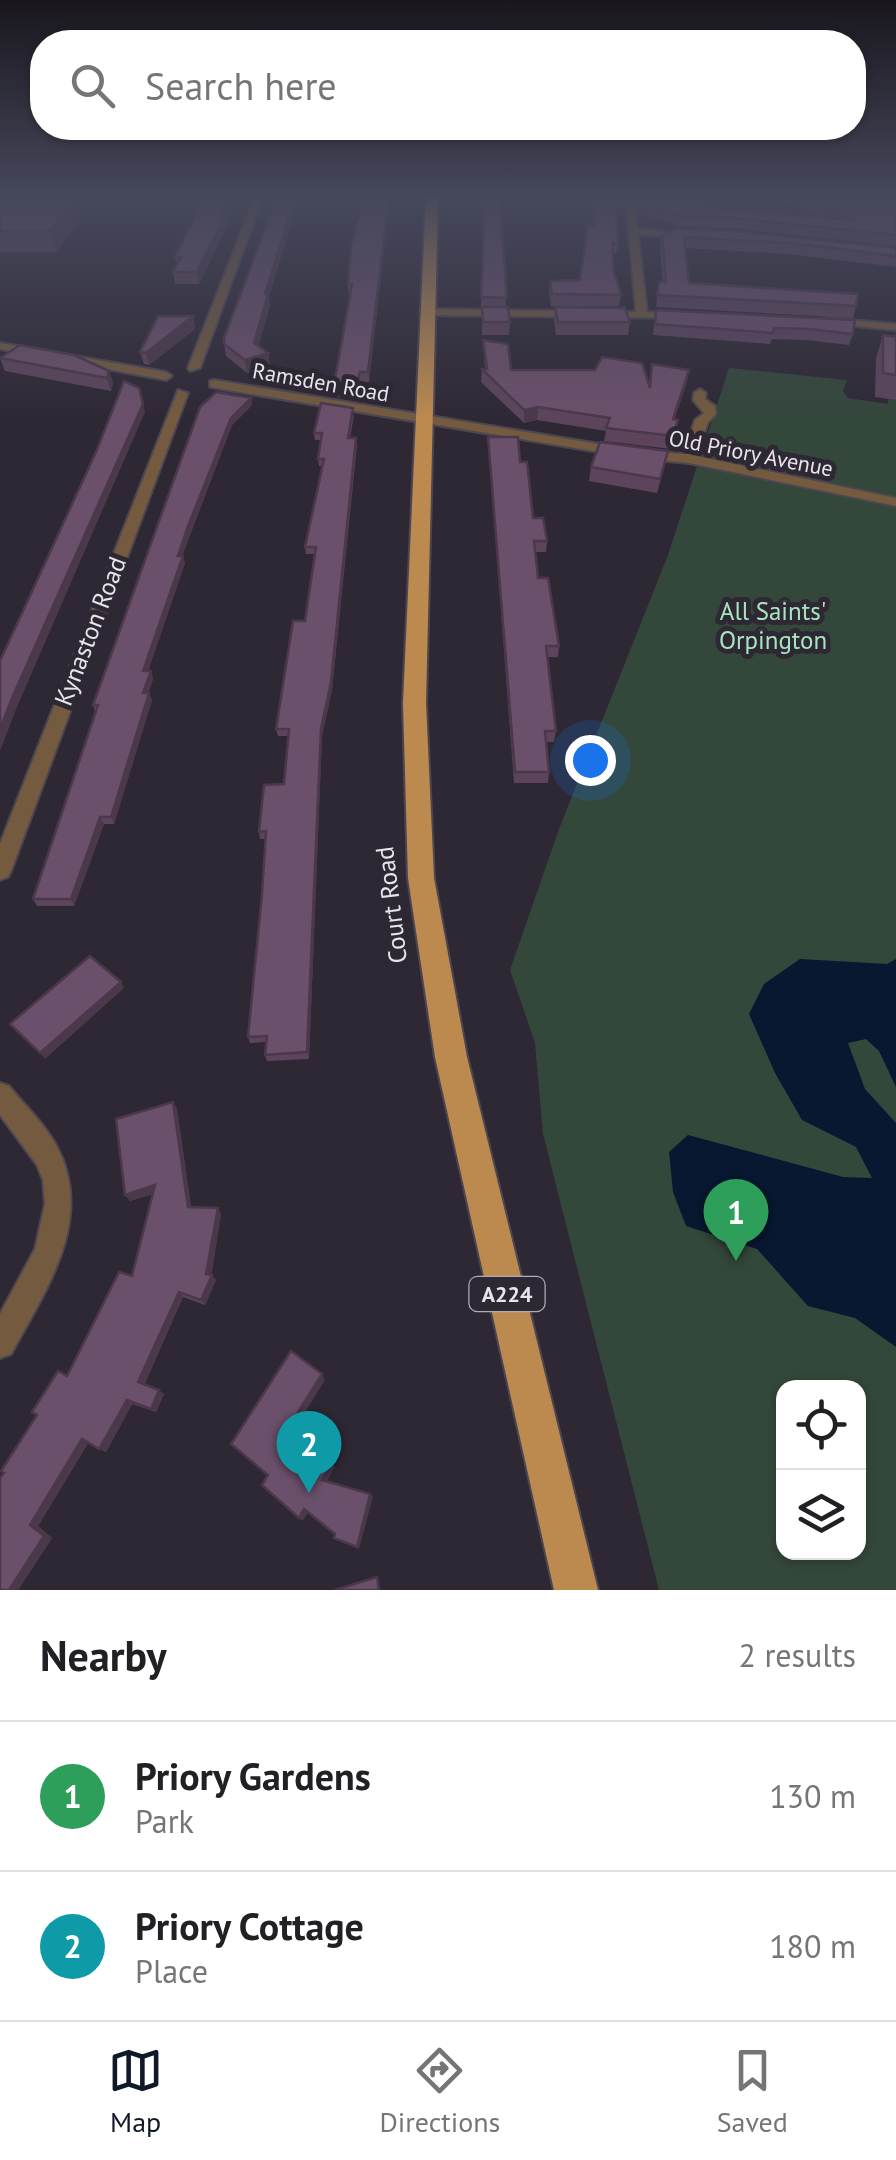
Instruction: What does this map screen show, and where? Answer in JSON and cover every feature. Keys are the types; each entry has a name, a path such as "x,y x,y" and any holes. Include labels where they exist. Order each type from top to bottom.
{"main road":[{"name":"Court Road","path":"428,271 421,418 416,802 426,912 451,1057 576,1590"}],"street":[{"path":"194,368 231,271"},
{"path":"637,271 642,313"},
{"path":"426,312 642,313 694,317"},
{"path":"820,322 896,327"},
{"path":"3,349 166,376 194,368 216,376 214,384 182,393 168,390 162,383 166,376"},
{"name":"Ramsden Road","path":"214,384 421,418"},
{"name":"Kynaston Road","path":"0,870 182,393"},
{"path":"689,458 702,420 710,414 710,409 699,400 700,394"},
{"name":"Old Priory Avenue","path":"421,418 635,454 689,458 896,502"},
{"path":"0,1095 48,1157 62,1197 52,1240 0,1343"}],"green space":[{"name":"All Saints' Orpington","path":"729,368 847,380 843,391 848,398 888,404 888,399 896,400 896,1590 659,1590 543,1134 535,1043 510,970 559,829 668,555"}],"water":[{"path":"800,959 887,964 896,959 896,1087 879,1051 866,1039 848,1043 865,1089 896,1123 896,1347 855,1318 808,1306 757,1249 686,1226 673,1192 669,1152 688,1135 843,1177 872,1178 856,1147 802,1120 775,1073 749,1014 764,984"}],"building":[{"path":"249,271 272,271 254,343 268,353 245,360 224,344"},
{"path":"349,271 380,271 368,372 360,372 355,389 324,384 326,377 335,377 352,284 348,284"},
{"path":"482,271 505,271 507,298 481,297"},
{"path":"581,271 614,271 621,295 552,294 550,281 580,280"},
{"path":"665,271 688,271 689,283 858,294 856,306 657,295 659,282 666,282"},
{"path":"482,307 508,307 510,322 483,322"},
{"path":"555,307 625,308 630,322 558,322"},
{"path":"656,310 855,320 853,334 774,328 773,333 655,324"},
{"path":"158,316 193,316 146,353 140,352"},
{"path":"883,335 896,337 896,375 883,373"},
{"path":"483,340 508,344 511,370 595,370 602,357 642,363 650,388 652,364 689,370 673,419 678,420 673,436 606,428 610,418 538,407 524,410 482,369 487,369"},
{"path":"20,345 74,355 109,371 107,378 0,358"},
{"path":"124,381 139,388 143,404 0,729 0,661 96,452"},
{"path":"216,392 251,398 231,418 188,526 178,556 183,556 143,671 151,671 143,693 149,693 111,817 100,817 71,899 33,899 98,705 93,705 200,407"},
{"path":"321,403 353,408 348,438 356,438 331,682 321,729 307,1052 265,1055 267,1036 248,1037 266,831 259,832 264,785 284,784 289,729 276,729 293,621 305,621 316,547 305,547 324,459 318,459 322,433 314,433"},
{"path":"488,437 518,437 520,462 527,462 533,518 543,518 547,541 534,541 538,578 548,578 559,646 546,646 556,731 545,731 549,772 515,772"},
{"path":"600,442 668,451 660,479 591,467"},
{"path":"90,956 121,982 40,1053 10,1024"},
{"path":"173,1102 188,1207 218,1208 206,1274 212,1275 201,1300 179,1292 138,1382 159,1390 151,1409 127,1400 99,1449 82,1439 30,1525 44,1536 9,1590 0,1590 0,1478 4,1473 1,1471 37,1415 32,1412 58,1371 67,1376 119,1272 132,1276 155,1185 125,1195 116,1119"},
{"path":"291,1351 322,1374 287,1430 332,1463 322,1480 370,1494 357,1547 334,1538 335,1534 304,1509 299,1518 262,1485 268,1475 231,1444"},
{"path":"377,1577 379,1590 335,1590"}],"place":[{"name":"Priory Gardens","path":"736,1261"},
{"name":"Priory Cottage","path":"309,1493"}]}
